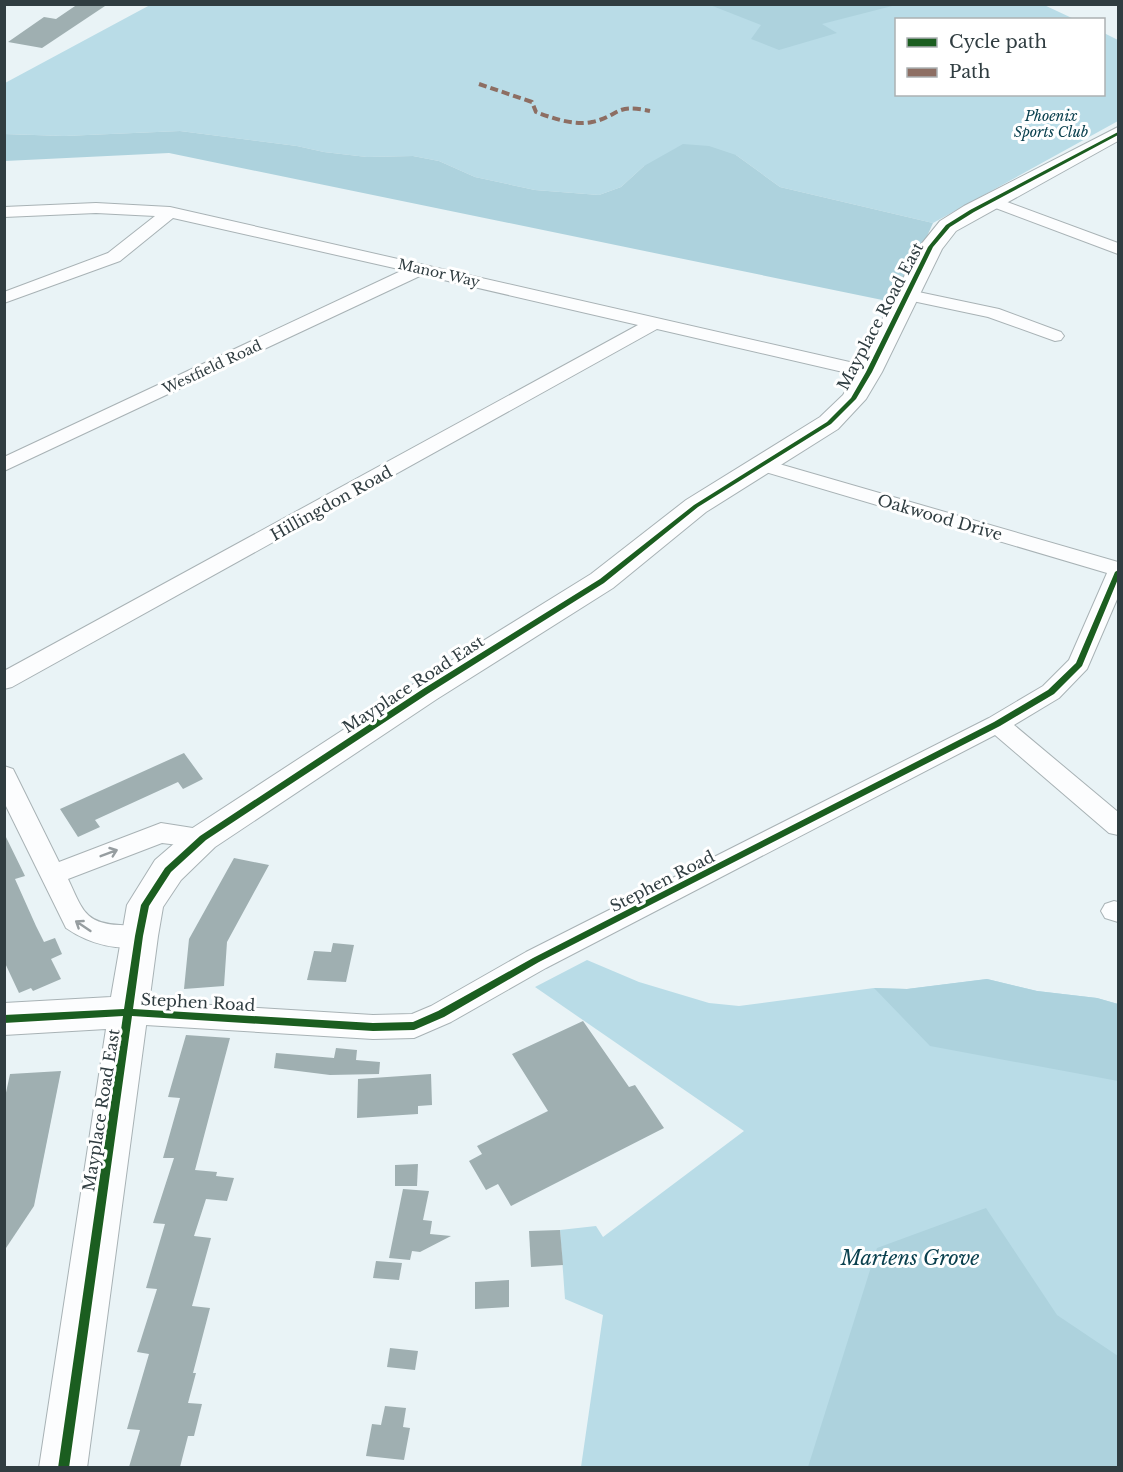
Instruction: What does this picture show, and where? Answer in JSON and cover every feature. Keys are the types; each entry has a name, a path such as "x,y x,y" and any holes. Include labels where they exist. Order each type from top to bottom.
{"street":[{"name":"Mayplace Road East","path":"63,1467 139,936 145,905 168,870 203,838 426,691 602,581 696,506 829,423 853,399 909,295 931,247 948,226 1119,134"},
{"path":"992,201 1119,249"},
{"name":"Manor Way","path":"4,212 96,208 170,212 869,372"},
{"path":"4,298 114,256 170,212"},
{"name":"Westfield Road","path":"4,465 420,269"},
{"path":"909,295 993,313 1055,336"},
{"name":"Hillingdon Road","path":"4,681 656,322"},
{"name":"Oakwood Drive","path":"762,465 1119,571"},
{"name":"Stephen Road","path":"129,1012 373,1027 414,1026 441,1014 557,950 997,724 1051,692 1079,664 1119,571"},
{"path":"997,724 1119,826"},
{"path":"4,775 75,921 88,931 110,937 139,936"},
{"path":"54,874 161,833 203,838"},
{"path":"4,1019 129,1012"}],"green space":[{"name":"Phoenix Sports Club","path":"1042,4 1072,18 895,18 895,96 1105,96 1105,34 1118,40 1118,121 933,223 780,187 736,155 644,166 621,187 599,195 535,190 475,177 439,161 413,156 367,157 180,131 64,136 5,134 5,83 150,5"},
{"path":"710,5 896,5 822,24 837,33 779,50 751,39 761,25"},
{"path":"180,131 367,157 413,156 439,161 475,177 535,190 599,195 621,187 644,166 683,144 709,146 736,155 780,187 933,223 897,303 169,153 5,161 4,134 64,136"},
{"name":"Martens Grove","path":"587,960 639,982 709,1003 739,1006 874,988 907,989 987,979 1037,991 1097,998 1118,1004 1118,1467 581,1467 603,1315 565,1299 560,1230 596,1226 603,1237 744,1131 535,987"},
{"path":"987,979 1037,991 1097,998 1118,1004 1118,1081 930,1046 874,988 907,989"},
{"path":"986,1208 1057,1315 1118,1356 1118,1467 808,1467 877,1248"}],"building":[{"path":"78,4 108,4 42,48 8,42 44,17 56,19"},
{"path":"184,753 203,779 183,789 178,782 95,820 100,827 78,837 60,809"},
{"path":"4,833 25,876 15,879 36,926 44,942 55,938 62,954 51,959 61,979 33,991 31,988 19,993 4,961"},
{"path":"234,858 269,865 227,942 224,986 184,989 189,939"},
{"path":"333,943 354,945 346,982 307,980 314,951 331,952"},
{"path":"583,1021 629,1087 635,1085 664,1128 511,1206 498,1184 486,1190 469,1161 482,1154 477,1146 548,1111 512,1054"},
{"path":"186,1035 230,1038 195,1170 217,1172 216,1176 234,1178 227,1201 206,1199 194,1236 211,1238 192,1306 210,1308 193,1373 196,1373 188,1403 202,1404 194,1436 188,1436 180,1467 129,1467 140,1430 127,1429 149,1354 137,1352 157,1289 146,1288 165,1224 153,1223 174,1158 163,1158 180,1098 168,1097"},
{"path":"336,1048 357,1050 356,1060 380,1062 379,1074 330,1075 274,1068 276,1053 334,1058"},
{"path":"61,1071 34,1206 4,1251 4,1102 10,1074"},
{"path":"431,1074 432,1105 418,1106 418,1114 357,1118 358,1079"},
{"path":"418,1164 417,1186 395,1186 395,1165"},
{"path":"403,1189 429,1191 423,1220 432,1221 430,1234 451,1236 420,1252 412,1251 410,1260 389,1258"},
{"path":"560,1230 563,1265 531,1267 529,1231"},
{"path":"376,1261 402,1263 399,1280 373,1278"},
{"path":"509,1280 509,1307 475,1309 475,1282"},
{"path":"390,1348 418,1351 415,1370 387,1367"},
{"path":"385,1406 406,1408 403,1427 410,1428 404,1460 366,1456 372,1424 381,1425"}],"marked path":[{"path":"479,84 532,102 536,112 568,122 591,122 626,108 650,111"}],"cycle path":[{"path":"63,1468 139,936 145,905 168,870 203,838 426,691 602,581 696,506 829,423 853,399 869,372 931,247 948,226 1118,133"},
{"path":"4,1019 129,1012 373,1027 414,1026 441,1014 536,960 997,724 1051,692 1079,664 1118,572"}]}
